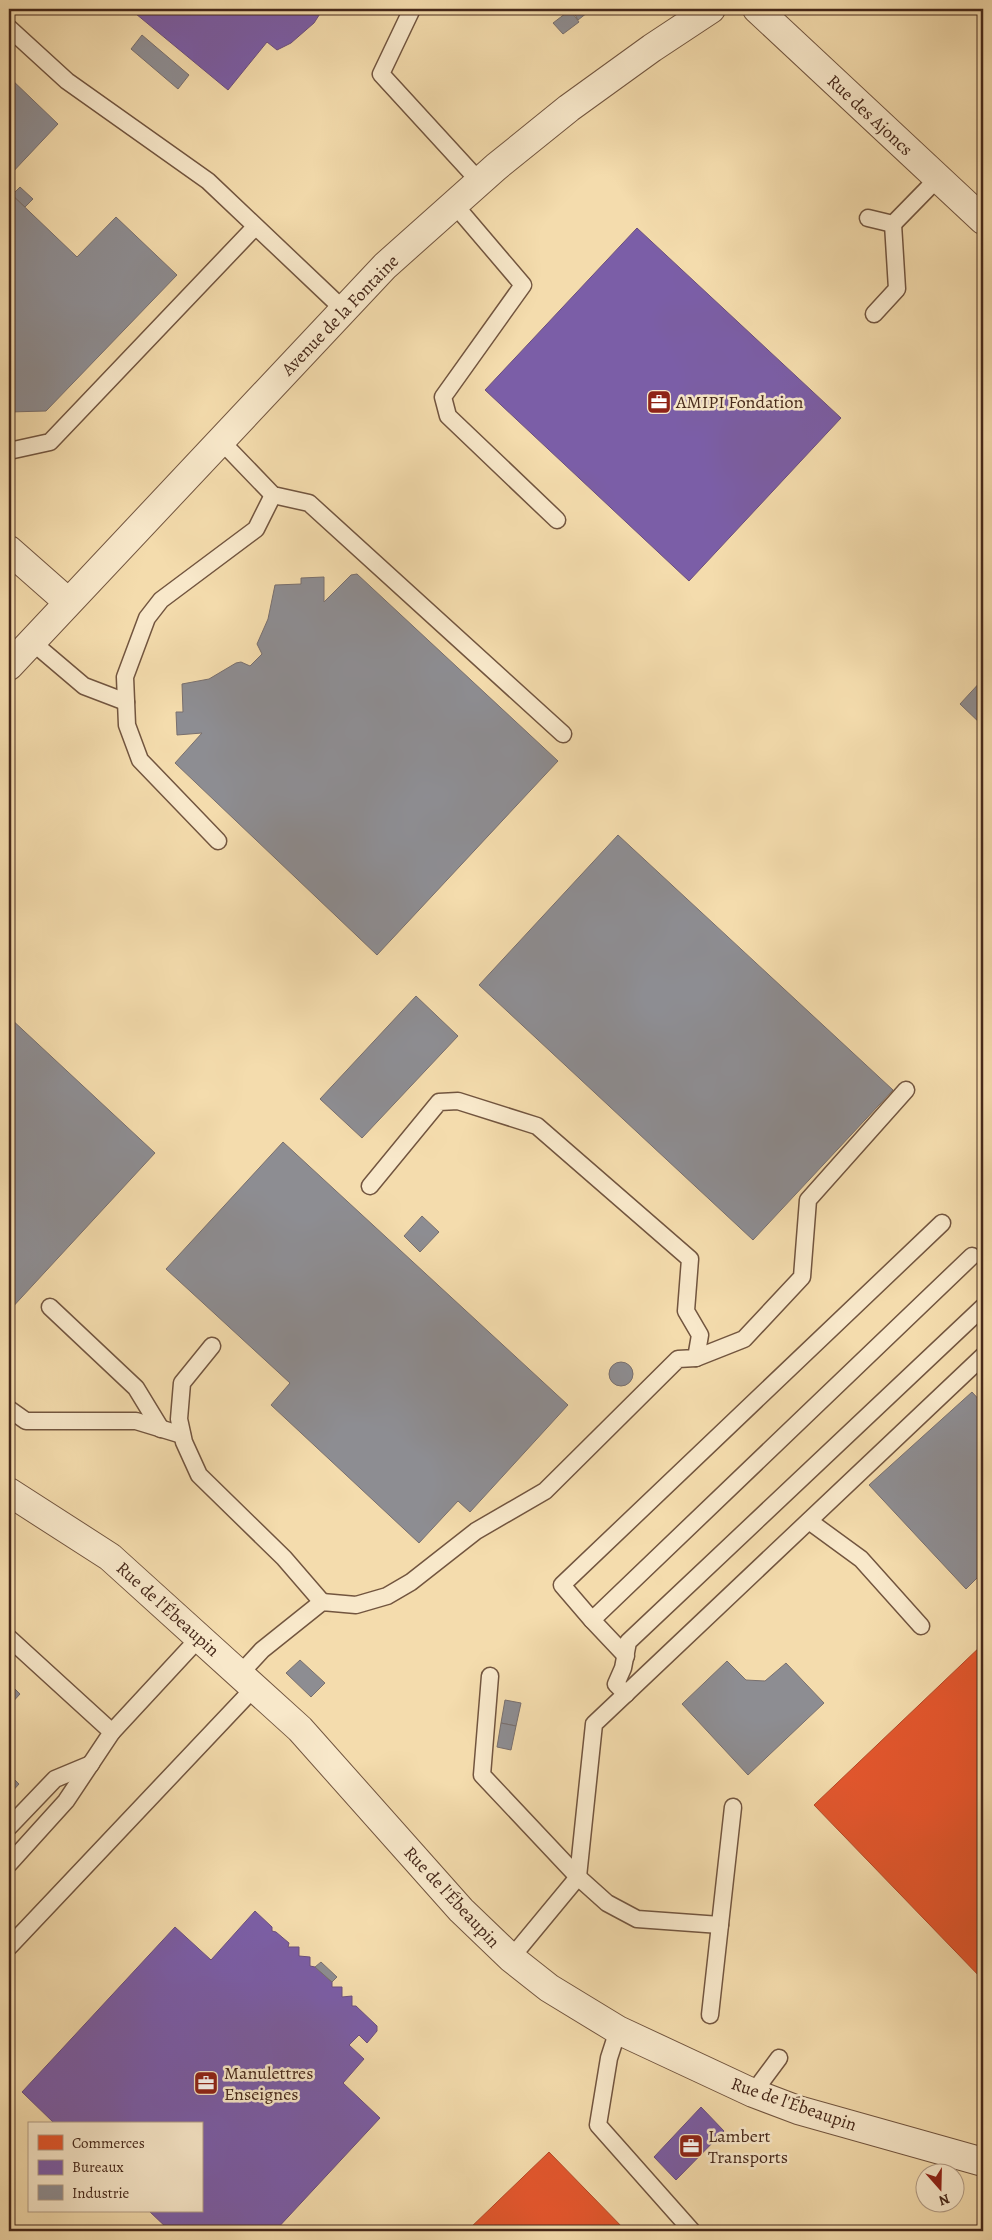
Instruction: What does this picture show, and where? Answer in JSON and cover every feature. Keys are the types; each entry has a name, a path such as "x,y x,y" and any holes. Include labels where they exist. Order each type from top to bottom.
{"street":[{"name":"Avenue de la Fontaine","path":"9,666 385,266 454,204 569,108 652,48 711,9"},
{"name":"Rue des Ajoncs","path":"757,9 983,220"},
{"path":"9,550 68,602"},
{"name":"Rue de l'Ébeaupin","path":"9,1492 110,1556 200,1637 305,1734 461,1910 510,1958 549,1988 618,2030 753,2093 798,2110 983,2162"}],"lane":[{"path":"412,9 381,74 480,182"},
{"path":"9,28 67,81 208,181 343,309"},
{"path":"874,314 897,289 893,224 938,178"},
{"path":"454,204 523,285 443,397 448,416 557,520"},
{"path":"868,218 893,224"},
{"path":"9,451 50,442 255,227"},
{"path":"220,440 273,495 309,503 563,734"},
{"path":"218,841 140,760 127,725 125,678 148,618 160,600 256,529 273,495"},
{"path":"31,641 84,686 126,702"},
{"path":"9,1947 247,1681 262,1650 322,1602 356,1605 387,1596 411,1582 476,1531 545,1490 678,1359 696,1358 744,1339 802,1277 808,1200 906,1090"},
{"path":"370,1186 439,1102 458,1101 538,1126 690,1259 686,1311 700,1335 696,1358"},
{"path":"626,1656 562,1585 942,1223"},
{"path":"592,1620 972,1256"},
{"path":"50,1307 136,1388 161,1429"},
{"path":"626,1694 616,1684 626,1656 628,1642 983,1307"},
{"path":"212,1346 182,1383 179,1420 182,1435 199,1474 284,1558 322,1602"},
{"path":"510,1958 578,1877 594,1724 983,1356"},
{"path":"9,1409 26,1421 136,1421 182,1435"},
{"path":"808,1521 861,1559 921,1626"},
{"path":"9,1864 66,1801 112,1732 200,1637"},
{"path":"9,1638 112,1732"},
{"path":"490,1676 482,1775 578,1877 607,1903 637,1919 720,1925"},
{"path":"9,1827 55,1779 91,1764"},
{"path":"710,2015 733,1807"},
{"path":"618,2030 609,2058 598,2125 692,2231"},
{"path":"753,2093 779,2058"}],"building: Commerces":[{"path":"983,1644 983,1980 814,1805"},
{"path":"549,2152 626,2231 467,2231"}],"building: Bureaux":[{"path":"130,9 323,9 314,23 291,43 277,50 267,42 228,90"},
{"path":"637,228 841,418 689,581 485,390"},
{"path":"255,1911 272,1927 272,1931 289,1943 288,1947 299,1947 299,1956 310,1957 310,1966 315,1967 332,1982 332,1987 342,1987 342,1997 352,1996 352,2006 356,2006 377,2026 377,2031 367,2043 359,2035 349,2045 364,2059 343,2083 380,2118 275,2231 170,2231 150,2212 202,2212 202,2122 53,2122 22,2092 175,1927 211,1960"},
{"path":"701,2107 724,2131 676,2180 654,2157"}],"building: Industrie":[{"path":"572,9 592,9 578,20"},
{"path":"570,10 579,22 563,34 553,23"},
{"path":"142,35 189,75 178,89 131,49"},
{"path":"9,77 58,124 9,176"},
{"path":"20,187 33,199 25,207 12,195"},
{"path":"9,192 77,257 116,217 177,275 46,411 9,412"},
{"path":"357,574 558,761 377,955 175,763 202,733 177,735 176,712 183,712 182,684 209,679 236,663 241,662 250,666 262,654 257,644 268,619 275,585 301,584 301,578 324,577 324,602 351,575"},
{"path":"983,679 983,726 960,704"},
{"path":"618,835 893,1090 753,1240 479,985"},
{"path":"416,996 458,1036 362,1138 320,1099"},
{"path":"9,1017 155,1153 9,1311"},
{"path":"283,1142 568,1405 470,1512 458,1501 419,1543 271,1405 290,1383 166,1269"},
{"path":"422,1216 439,1232 420,1252 404,1236"},
{"path":"621,1362 630,1365 633,1374 630,1383 621,1386 612,1383 609,1374 612,1365"},
{"path":"972,1392 983,1404 983,1572 966,1589 869,1485"},
{"path":"300,1660 325,1683 311,1697 286,1673"},
{"path":"727,1661 746,1680 765,1681 786,1663 824,1703 748,1775 682,1704"},
{"path":"9,1683 20,1694 9,1706"},
{"path":"505,1700 521,1703 516,1726 501,1723"},
{"path":"501,1723 516,1726 511,1750 497,1747"},
{"path":"9,1774 19,1784 9,1795"},
{"path":"321,1962 337,1977 332,1982 315,1967"}],"place":[{"name":"AMIPI Fondation","path":"659,402"},
{"name":"Manulettres Enseignes","path":"206,2083"},
{"name":"Lambert Transports","path":"691,2146"}]}
